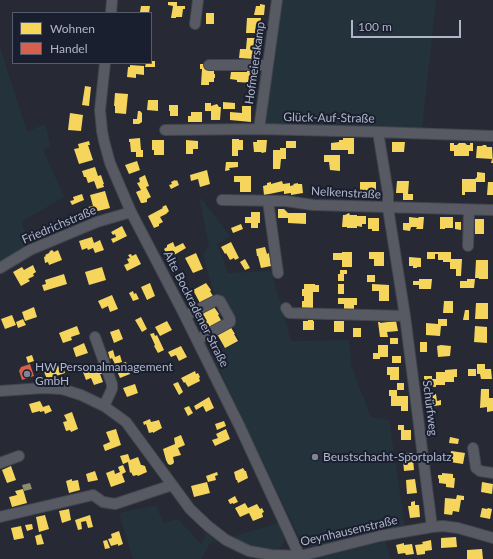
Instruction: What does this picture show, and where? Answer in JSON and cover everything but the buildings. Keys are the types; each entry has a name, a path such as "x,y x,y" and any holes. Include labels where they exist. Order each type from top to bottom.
{"street":[{"path":"111,12 112,0"},
{"path":"195,24 198,0"},
{"name":"Hofmeierskamp","path":"259,129 277,0"},
{"name":"Alte Bockradener Straße","path":"105,64 100,110 102,131 110,163 131,212 240,426 300,557"},
{"path":"209,65 268,65"},
{"name":"Glück-Auf-Straße","path":"165,130 259,129 493,136"},
{"name":"Schürfweg","path":"378,132 405,316 432,527"},
{"name":"Nelkenstraße","path":"222,200 268,201 313,205 388,208 493,210"},
{"path":"268,201 278,273"},
{"path":"468,246 469,210"},
{"name":"Friedrichstraße","path":"0,268 30,250 97,222 131,212"},
{"path":"185,316 217,300 220,300 230,319 230,322 197,340"},
{"path":"286,308 289,313 405,316"},
{"path":"95,337 112,380 112,389 104,406"},
{"name":"Oeynhausenstraße","path":"0,391 43,388 62,389 81,395 104,406 126,422 190,508 208,526 226,540 249,551 271,555 300,557 380,536 443,526 458,528 493,538"},
{"path":"473,448 476,468 480,471 493,473"},
{"path":"0,463 20,456"},
{"path":"0,517 93,495 103,502 116,504 172,485"}],"shaded area":[{"path":"281,0 436,0 422,129 263,126"},
{"path":"0,47 27,132 45,124 51,147 43,150 64,197 21,222 29,246 0,263"},
{"path":"199,196 230,236 217,244 228,273 271,271 291,341 349,340 351,366 371,417 389,420 405,527 313,547 306,544 298,535 212,354 240,340 212,287 203,254 209,246"},
{"path":"156,505 163,523 178,519 201,544 205,538 204,531 218,543 212,542 201,559 133,559 119,513"},
{"path":"279,523 285,539 281,546 277,549 272,550 260,548 231,537"},
{"path":"385,541 391,559 313,559"}],"place":[{"name":"HW Personalmanagement GmbH","path":"27,374"},
{"name":"Beustschacht-Sportplatz","path":"315,457"}]}
